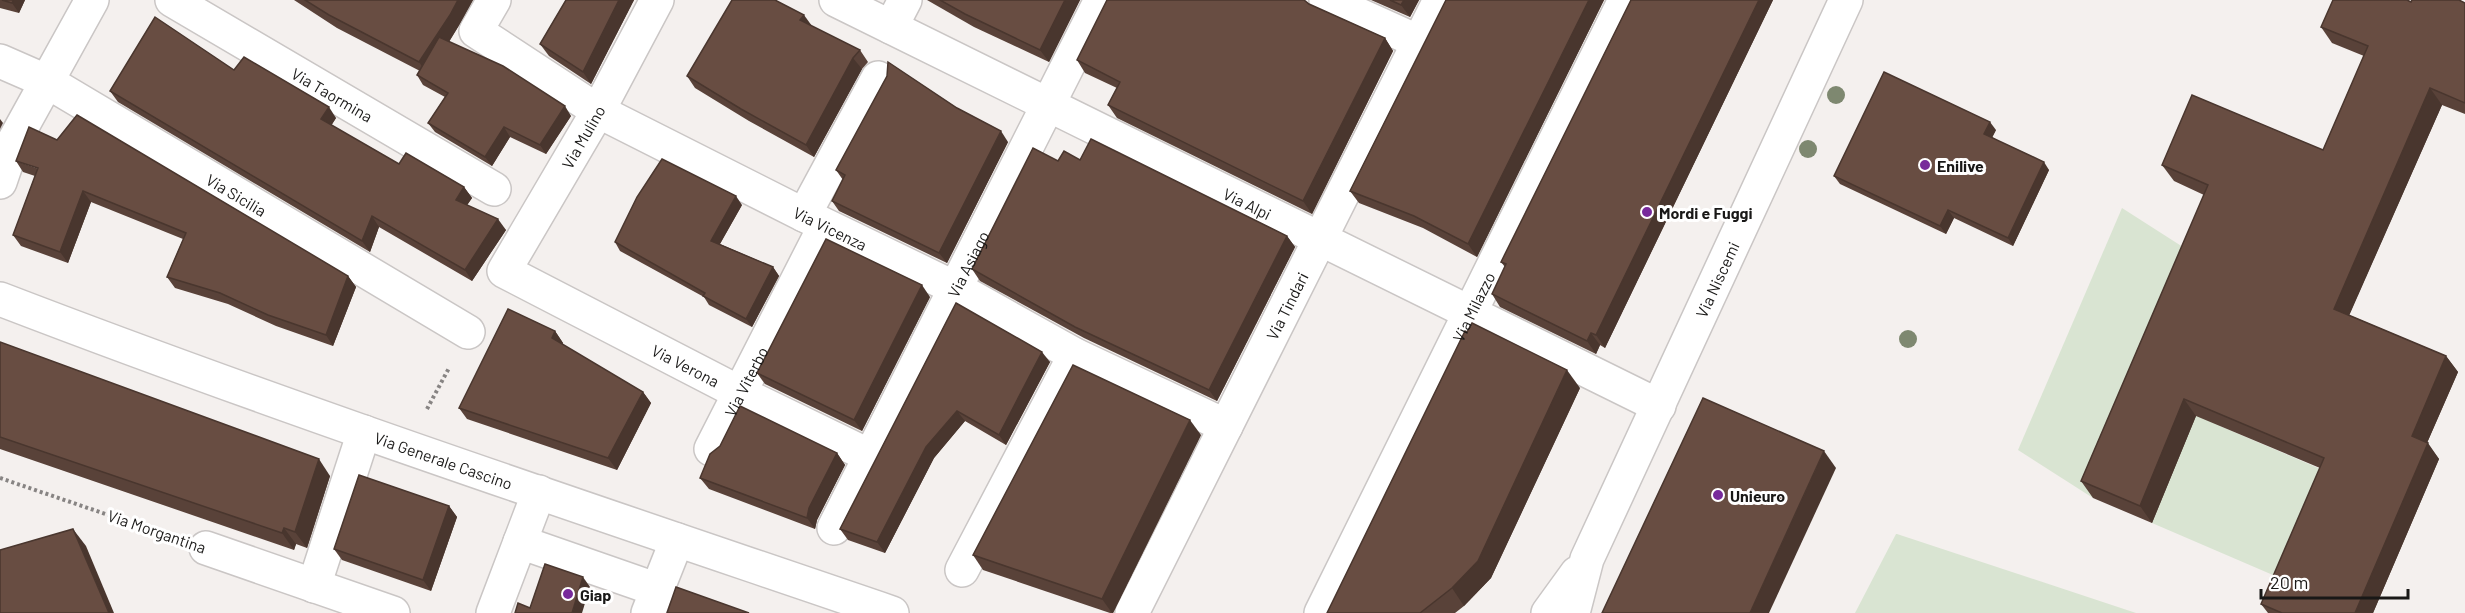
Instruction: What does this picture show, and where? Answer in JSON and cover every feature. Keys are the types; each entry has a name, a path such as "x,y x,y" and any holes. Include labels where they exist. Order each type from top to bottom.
{"street":[{"path":"0,182 14,141 92,0"},
{"name":"Via Taormina","path":"172,0 494,189"},
{"name":"Via Vicenza","path":"494,0 476,31 598,111 955,288 1075,355 1226,426"},
{"name":"Via Mulino","path":"504,271 598,111 657,0"},
{"name":"Via Alpi","path":"836,0 898,14 1048,104 1659,406"},
{"name":"Via Asiago","path":"834,528 1101,0"},
{"path":"1326,0 1419,42"},
{"name":"Via Tindari","path":"1132,613 1440,0"},
{"name":"Via Milazzo","path":"1321,613 1625,0"},
{"name":"Via Niscemi","path":"1587,559 1846,0"},
{"name":"Via Sicilia","path":"0,61 48,82 468,332"},
{"name":"Via Viterbo","path":"711,449 740,393 878,78"},
{"name":"Via Verona","path":"504,271 740,393 870,456"},
{"name":"Via Generale Cascino","path":"0,299 144,354 364,432 892,613"},
{"path":"962,570 1075,355"},
{"path":"315,586 364,432"},
{"path":"493,613 539,492"},
{"path":"520,542 653,601 677,540"},
{"name":"Via Morgantina","path":"206,548 393,613"},
{"path":"1548,613 1587,559"},
{"path":"1573,613 1587,559"}],"path":[{"name":"Via Morgantina","path":"0,478 206,548"}],"green space":[{"path":"2122,208 2197,256 2093,498 2018,450"},
{"path":"2211,378 2220,426 2323,470 2289,582 2152,523"},
{"path":"1897,534 2136,613 1855,613"}],"building":[{"path":"305,0 458,0 419,62"},
{"path":"566,0 619,0 583,72 540,44"},
{"path":"732,0 775,0 804,15 800,20 860,50 853,58 806,145 687,76"},
{"path":"940,0 1065,0 1040,50"},
{"path":"1107,0 1304,0 1385,38 1303,201 1108,105 1120,82 1077,60"},
{"path":"1390,0 1404,0 1401,5"},
{"path":"1446,0 1589,0 1468,244 1414,216 1350,191"},
{"path":"1631,0 1759,0 1596,335 1591,333 1587,341 1492,294 1506,264 1501,262"},
{"path":"2333,0 2407,0 2411,2 2412,0 2459,0 2465,3 2465,103 2430,88 2334,309 2446,356 2412,436 2428,443 2355,613 2282,613 2261,604 2324,458 2184,399 2140,506 2081,481 2208,185 2162,165 2192,95 2323,150 2368,46 2321,27"},
{"path":"155,17 234,70 244,57 329,107 321,119 399,164 406,153 464,187 456,200 498,219 465,270 372,216 362,241 110,91"},
{"path":"439,37 503,66 565,106 540,145 504,127 485,157 428,123 448,93 417,75"},
{"path":"888,62 957,108 1001,131 939,253 832,201 845,175 836,170 887,76"},
{"path":"1884,72 1990,122 1984,134 2044,162 2008,238 1948,210 1940,226 1834,176"},
{"path":"77,115 348,276 326,335 268,315 220,293 167,277 186,233 83,191 60,252 13,235 38,168 16,161 29,127 57,140"},
{"path":"1091,139 1287,236 1209,390 1075,327 972,269 1033,148 1058,161 1064,151 1080,160"},
{"path":"662,159 736,196 711,241 773,267 746,319 703,296 705,293 615,242 637,197"},
{"path":"826,239 922,285 854,420 757,373"},
{"path":"956,303 1042,352 999,435 957,411 926,447 877,542 840,529"},
{"path":"508,309 555,331 552,338 643,392 608,458 459,408"},
{"path":"1472,323 1567,370 1478,561 1452,588 1420,613 1327,613 1465,331 1467,332"},
{"path":"0,342 319,459 295,532 284,528 282,533 0,437"},
{"path":"1073,365 1190,420 1102,599 973,555"},
{"path":"1703,398 1824,451 1750,613 1602,613"},
{"path":"740,406 837,453 809,508 807,518 700,478 710,454 720,446"},
{"path":"359,475 449,506 423,580 334,549"},
{"path":"73,529 109,613 0,613 0,550"},
{"path":"545,564 583,577 572,613 515,613 518,603 530,608"},
{"path":"676,587 749,613 667,613"}],"place":[{"name":"Enilive","path":"1925,165"},
{"name":"Mordi e Fuggi","path":"1647,212"},
{"name":"Unieuro","path":"1718,495"},
{"name":"Giap","path":"568,594"}]}
